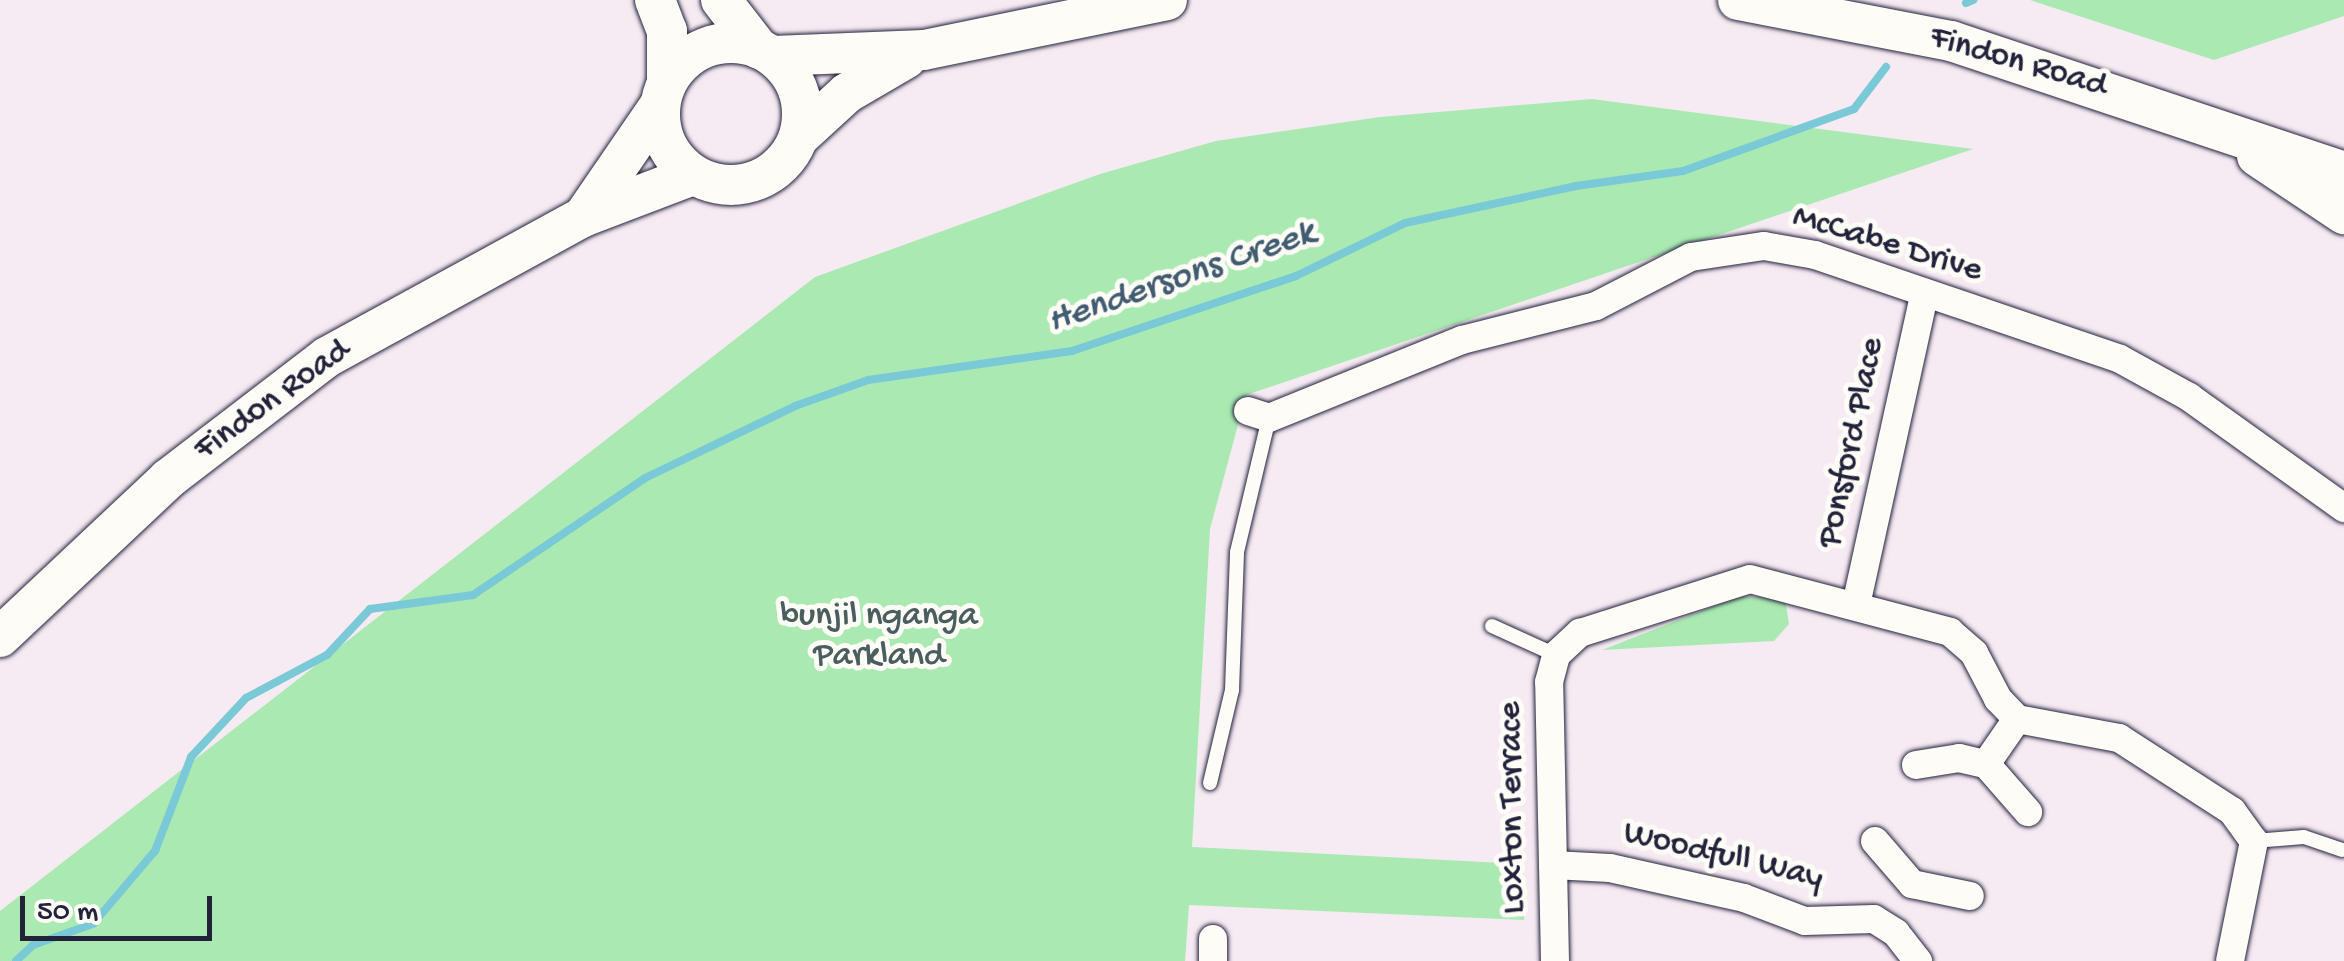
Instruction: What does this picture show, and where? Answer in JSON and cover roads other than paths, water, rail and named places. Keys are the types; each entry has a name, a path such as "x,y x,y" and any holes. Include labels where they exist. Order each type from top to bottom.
{"main road":[{"path":"655,0 667,30 666,145 693,175 737,185 760,180 790,155 798,137 799,92 721,0"},
{"path":"664,94 707,48 766,52 924,50 1167,0"},
{"name":"Findon Road","path":"1738,0 1951,41 2179,113 2344,172"},
{"path":"798,137 847,93 924,50"},
{"name":"Findon Road","path":"583,218 664,94"},
{"name":"Findon Road","path":"2179,113 2344,214"},
{"name":"Findon Road","path":"0,637 114,525 276,393 384,322 583,218 693,175"}],"street":[{"name":"McCabe Drive","path":"1259,414 1462,340 1568,317 1668,266 1716,250 1791,249 2132,366 2189,397 2344,508"},
{"name":"Ponsford Place","path":"1856,605 1924,297"},
{"name":"Loxton Terrace","path":"1555,961 1549,682 1556,655 1580,633 1736,580 1764,579 1950,632 1974,653 1998,700 2017,719"},
{"path":"1986,764 2017,719 2119,738 2232,812 2254,841 2230,961"},
{"path":"1916,764 1960,758 1986,764 2028,812"},
{"path":"1875,841 1912,884 1970,896"},
{"name":"Woodfull Way","path":"1553,866 1610,868 1744,898 1804,921 1858,916 1887,926"},
{"path":"1912,884 1887,926 1918,961"}],"lane":[{"name":"McCabe Drive","path":"1210,783 1232,690 1238,552 1259,414"},
{"name":"Loxton Terrace","path":"1492,626 1556,655"},
{"path":"2254,841 2304,837 2342,850"}],"waterway":[{"name":"Hendersons Creek","path":"1966,3 1973,0"},
{"name":"Hendersons Creek","path":"16,961 33,945 93,924 155,851 191,757 246,698 327,655 370,609 473,595 645,478 795,406 868,380 1072,351 1296,276 1405,223 1576,186 1683,171 1854,109 1886,67"}],"park label":[{"name":"bunjil nganga Parkland","path":"879,637"}]}
